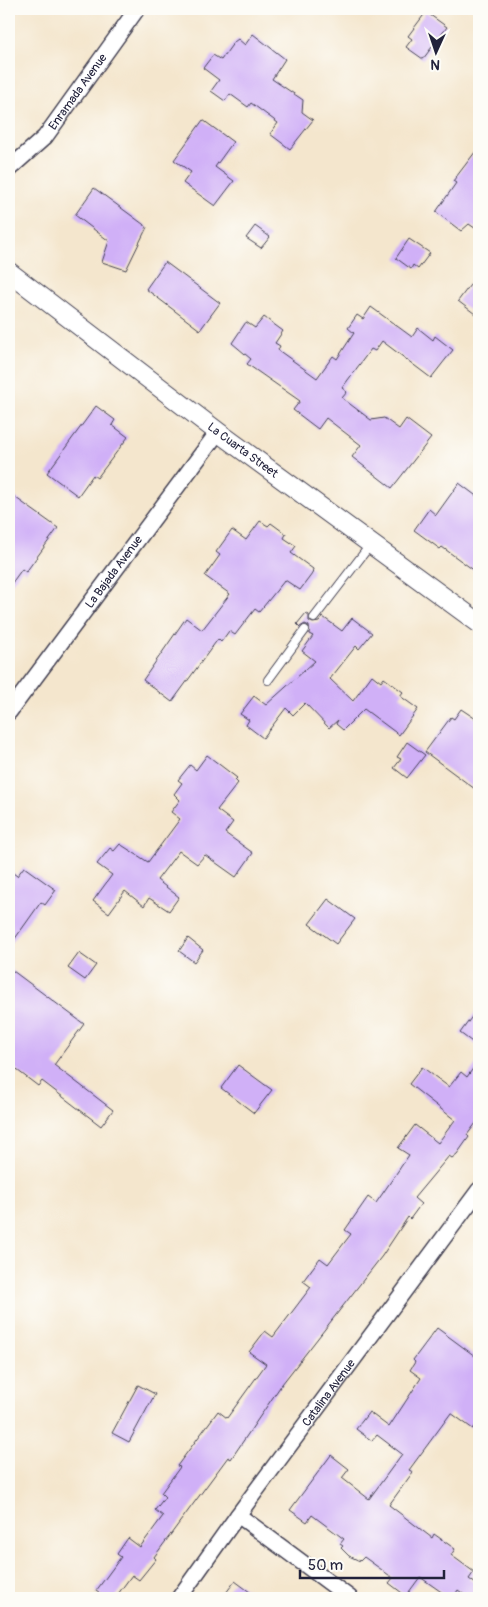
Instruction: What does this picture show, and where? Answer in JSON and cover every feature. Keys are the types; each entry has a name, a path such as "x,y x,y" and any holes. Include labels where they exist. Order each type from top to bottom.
{"street":[{"name":"Enramada Avenue","path":"9,168 45,137 136,9"},
{"name":"La Cuarta Street","path":"9,272 218,432 479,623"},
{"name":"La Bajada Avenue","path":"9,712 218,432"},
{"name":"Catalina Avenue","path":"179,1598 238,1515 479,1190"},
{"path":"238,1515 350,1598"}],"lane":[{"path":"314,618 371,544"},
{"path":"268,680 305,630"}],"building":[{"path":"426,12 447,27 423,59 406,47 412,39 408,36"},
{"path":"253,34 285,59 272,79 303,100 302,112 313,120 290,149 270,134 278,123 251,103 248,107 230,94 225,101 211,91 219,80 203,68 213,55 221,60 234,42 238,39 245,45"},
{"path":"203,120 233,142 215,167 234,181 215,206 183,183 191,172 174,160"},
{"path":"479,147 479,231 469,224 461,231 436,212 456,183 453,181"},
{"path":"94,188 147,227 126,270 102,262 109,241 75,215"},
{"path":"255,226 270,237 261,248 246,238"},
{"path":"409,239 430,253 418,269 413,265 411,269 396,258"},
{"path":"165,262 220,303 200,330 146,289"},
{"path":"479,273 479,317 458,301"},
{"path":"371,307 412,337 418,328 433,340 435,336 453,350 431,378 382,341 375,351 371,349 342,388 347,392 342,398 371,420 384,418 399,429 406,419 431,438 392,488 352,457 361,445 326,418 318,429 293,410 300,401 247,364 251,359 232,343 246,322 255,328 264,317 283,331 275,343 280,346 278,350 317,378 333,356 337,359 354,333 348,328 357,315 363,319"},
{"path":"96,406 115,420 112,425 128,437 97,478 93,475 78,496 47,473"},
{"path":"459,483 479,498 479,574 442,547 440,549 414,530 429,509 436,515"},
{"path":"9,493 58,528 26,572 22,569 9,587"},
{"path":"260,521 268,526 271,523 286,534 284,538 296,546 291,553 313,569 312,574 300,590 285,580 259,612 255,609 235,635 229,631 221,642 218,639 172,702 143,680 186,618 202,630 230,594 205,576 220,555 216,552 232,530 246,540"},
{"path":"306,613 309,615 309,621 313,623 319,622 323,617 342,631 352,618 372,633 359,649 356,646 330,679 353,701 372,675 381,682 384,678 403,692 400,696 418,709 399,735 364,709 343,730 336,724 338,720 329,728 305,703 293,715 286,708 263,738 246,725 249,720 240,714 254,696 266,705 315,661 302,651 313,636 309,634 309,626 305,624 300,627 297,624"},
{"path":"461,709 479,721 479,792 425,752 451,717 454,719"},
{"path":"407,742 425,755 407,778 394,768 401,759 397,757"},
{"path":"207,755 237,778 235,780 238,783 217,810 233,822 225,833 253,853 236,877 205,855 197,864 179,851 157,880 179,897 169,911 149,898 144,906 125,891 109,913 93,901 112,875 97,864 110,848 114,851 120,844 148,862 180,819 171,812 180,800 174,794 182,783 178,780 190,765 196,770"},
{"path":"24,867 56,890 45,905 41,902 9,947 9,870 17,876"},
{"path":"328,899 355,919 336,944 309,924"},
{"path":"188,938 203,950 194,962 179,951"},
{"path":"79,953 96,965 85,980 68,968"},
{"path":"9,968 84,1024 54,1065 113,1110 101,1126 42,1081 38,1086 9,1064"},
{"path":"479,1007 479,1047 460,1033"},
{"path":"479,1060 479,1119 467,1135 469,1137 457,1154 452,1158 449,1156 414,1198 421,1204 410,1219 408,1217 382,1256 282,1384 231,1459 228,1457 139,1580 132,1575 115,1598 106,1598 96,1591 121,1557 117,1554 128,1538 140,1547 163,1516 155,1510 165,1497 161,1493 180,1467 177,1466 218,1411 227,1418 266,1364 249,1352 265,1331 273,1337 311,1287 303,1281 320,1258 328,1264 351,1234 345,1230 368,1197 376,1203 409,1155 398,1148 415,1125 438,1143 455,1120 409,1084 422,1067 449,1087 461,1072 467,1077"},
{"path":"238,1065 272,1090 254,1113 221,1088"},
{"path":"437,1328 479,1359 479,1421 473,1429 451,1413 409,1470 413,1472 389,1505 432,1538 434,1534 455,1549 451,1555 474,1572 469,1579 479,1586 479,1598 469,1598 458,1590 453,1598 450,1598 420,1577 406,1596 389,1583 393,1578 364,1557 360,1561 349,1556 341,1548 343,1546 340,1544 344,1539 312,1515 307,1522 290,1510 331,1455 349,1469 342,1478 369,1499 402,1454 377,1435 372,1441 356,1429 369,1412 389,1427 421,1378 410,1370 415,1362 413,1360"},
{"path":"138,1385 155,1394 129,1442 112,1433"},
{"path":"235,1581 258,1598 222,1598"}]}
